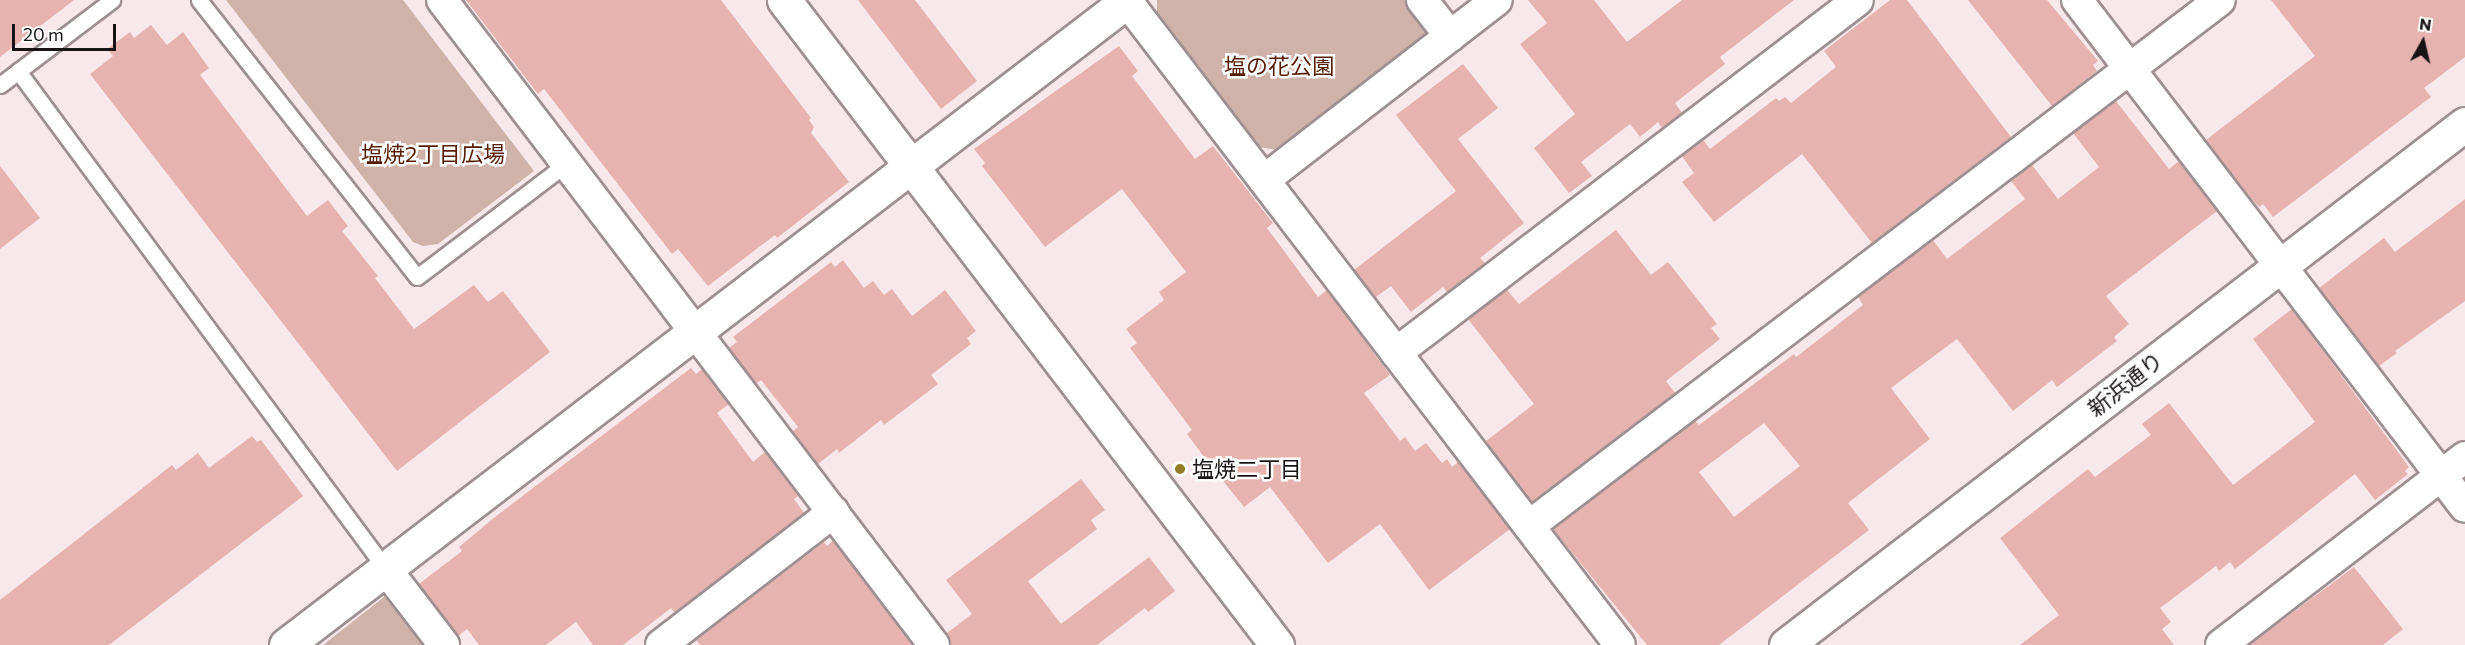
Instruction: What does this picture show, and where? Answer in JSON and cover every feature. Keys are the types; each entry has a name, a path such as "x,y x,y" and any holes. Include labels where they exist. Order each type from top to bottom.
{"street":[{"path":"442,0 934,645"},
{"path":"784,0 1277,645"},
{"path":"286,645 1127,0 1620,645"},
{"path":"1422,0 1450,36"},
{"path":"1264,180 1497,0"},
{"path":"1396,353 1858,0"},
{"path":"2076,0 2465,507"},
{"path":"1529,526 2220,0"},
{"name":"新浜通り","path":"1786,645 2465,124"},
{"path":"2221,645 2465,457"},
{"path":"661,645 834,513"},
{"path":"385,568 444,645"}],"lane":[{"path":"0,85 112,0"},
{"path":"199,0 417,277 567,163"},
{"path":"18,71 385,568"}],"green space":[{"name":"塩焼2丁目広場","path":"226,0 403,0 534,171 438,244 423,246 413,242"},
{"name":"塩の花公園","path":"1157,0 1411,0 1429,23 1426,37 1279,150 1258,147 1157,16"},
{"path":"384,597 398,599 433,645 323,645"}],"building":[{"path":"0,0 74,0 0,57"},
{"path":"466,0 721,0 811,118 809,120 814,127 811,133 849,182 777,238 775,235 708,286 678,249 672,254 544,89 538,94"},
{"path":"858,0 915,0 977,81 941,109"},
{"path":"1528,0 1594,0 1627,42 1682,0 1794,0 1720,57 1725,64 1675,103 1682,113 1662,128 1658,122 1640,137 1630,124 1581,162 1592,176 1569,193 1534,148 1575,114 1520,44 1547,23"},
{"path":"1890,0 1907,0 2011,137 1872,243 1802,154 1714,222 1682,182 1694,173 1682,156 1703,140 1710,149 1776,98 1779,101 1785,97 1791,103 1836,67 1824,51"},
{"path":"1968,0 2047,0 2098,61 2093,65 2097,71 2052,106"},
{"path":"2271,0 2465,0 2465,57 2424,88 2431,97 2273,217 2263,204 2259,207 2244,190 2206,140 2315,56"},
{"path":"151,25 167,45 183,32 209,68 200,75 307,216 328,200 348,226 342,231 378,276 375,278 414,329 474,285 488,302 503,291 550,352 397,471 90,74 113,56 107,49 130,32 134,38"},
{"path":"1119,46 1138,71 1132,76 1195,159 1213,146 1273,223 1267,228 1318,297 1327,290 1390,375 1364,393 1400,441 1405,437 1415,451 1426,443 1442,463 1447,459 1452,467 1458,462 1510,529 1429,590 1380,524 1328,563 1270,487 1244,507 1204,457 1187,434 1192,430 1130,348 1137,343 1126,329 1164,300 1159,292 1186,272 1122,189 1045,247 982,166 985,163 974,149"},
{"path":"1463,64 1498,108 1458,139 1524,223 1480,258 1485,263 1447,292 1443,287 1411,312 1391,286 1376,297 1354,270 1456,191 1396,115"},
{"path":"2116,101 2169,169 2179,161 2217,211 2106,296 2129,324 2114,337 2117,341 2057,387 2052,380 2013,411 1957,339 1891,388 1930,439 1848,503 1869,530 1719,645 1647,645 1553,529 1695,421 1699,425 1794,354 1796,357 1863,305 1858,297 1933,240 1947,259 2025,199 2011,181 2032,165 2058,199 2099,167 2073,133","holes":["1764,423 1800,466 1734,517 1699,472"]},
{"path":"0,166 40,218 0,249"},
{"path":"2465,199 2465,301 2395,351 2397,353 2379,366 2319,288 2384,238 2395,252"},
{"path":"1616,230 1651,275 1668,262 1717,324 1711,328 1720,339 1666,381 1675,393 1532,502 1486,441 1534,404 1468,319 1507,290 1519,304"},
{"path":"843,260 864,288 873,281 884,295 892,289 912,316 945,290 976,331 967,338 971,344 931,375 938,384 884,425 881,420 839,453 837,449 818,464 793,431 798,427 761,380 756,384 729,348 737,342 733,337 831,262 835,267"},
{"path":"2292,309 2409,467 2405,471 2408,474 2375,500 2355,474 2235,569 2230,562 2219,571 2216,566 2160,608 2171,622 2162,629 2174,645 2020,645 2059,615 2000,538 2088,469 2095,477 2151,435 2142,424 2169,403 2233,485 2315,422 2253,339"},
{"path":"691,368 696,374 702,369 729,404 717,413 753,462 765,452 798,496 794,499 804,513 675,613 671,608 623,645 593,645 576,622 546,645 479,645 467,629 458,636 419,584 462,551 459,547 495,517"},
{"path":"252,436 257,442 261,440 303,496 109,645 0,645 0,600 172,465 176,470 198,453 209,468"},
{"path":"1081,479 1105,510 1091,520 1097,529 1028,581 1061,624 1149,557 1175,591 1148,612 1145,608 1097,645 951,645 947,633 972,614 946,580"},
{"path":"833,541 912,645 700,645 696,640 824,542 827,546"},
{"path":"2354,567 2403,629 2383,645 2249,645"}],"place":[{"name":"塩焼二丁目","path":"1180,469"}]}
